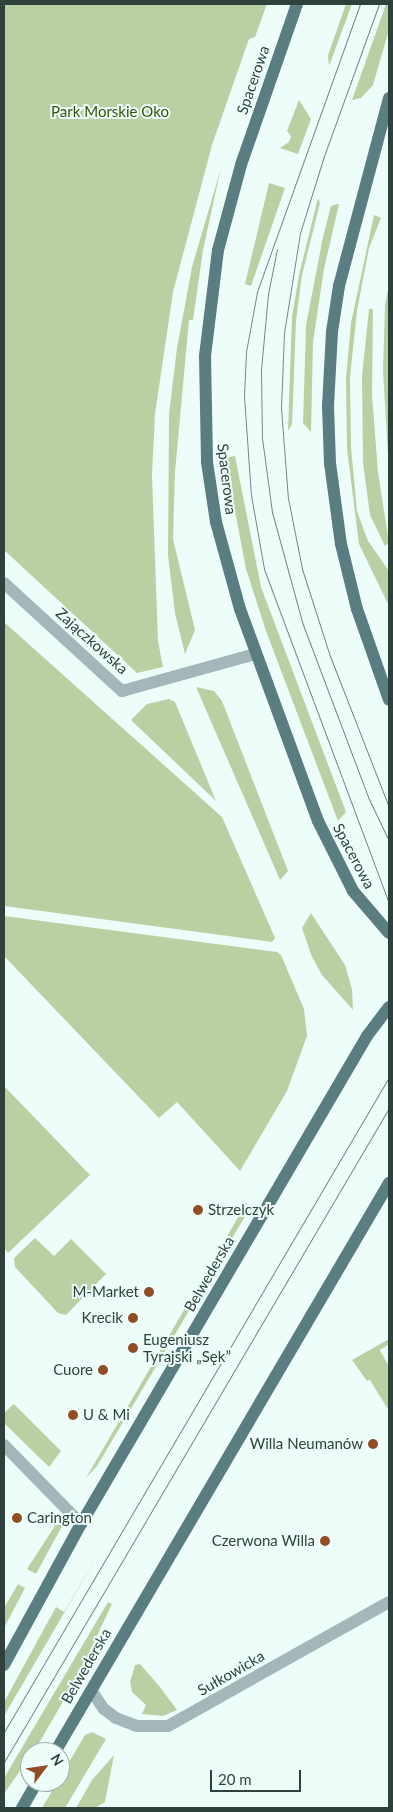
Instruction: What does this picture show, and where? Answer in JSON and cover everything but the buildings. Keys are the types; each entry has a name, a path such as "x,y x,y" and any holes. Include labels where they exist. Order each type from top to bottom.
{"main road":[{"name":"Spacerowa","path":"297,4 228,206 212,286 206,335 204,413 211,492 223,552 255,654 330,848 360,901 389,933"},
{"path":"389,98 339,286 332,332 328,406 330,463 341,544 360,617 389,700"},
{"name":"Belwederska","path":"4,1665 81,1524 367,1036 389,1006"},
{"name":"Belwederska","path":"61,1742 389,1183"},
{"path":"22,1808 31,1792"}],"street":[{"name":"Zajączkowska","path":"4,583 122,691 255,654"},
{"path":"4,1444 81,1524"},
{"name":"Sułkowicka","path":"91,1690 104,1710 116,1718 150,1728 168,1726 389,1602"}],"green space":[{"name":"Park Morskie Oko","path":"4,4 267,4 255,37 249,39 212,145 173,292 155,414 152,475 158,641 163,667 137,673 4,550"},
{"path":"346,4 352,4 329,66 328,55"},
{"path":"386,4 389,4 389,30 373,85 361,98 352,100"},
{"path":"299,100 311,119 298,154 280,148 289,142 291,136 287,131"},
{"path":"221,168 203,250 193,320 189,320 175,472 173,539 195,630 185,654 175,613 168,555 169,414 177,348 192,267"},
{"path":"269,183 285,188 251,286 245,284"},
{"path":"318,198 320,203 302,275 296,321 292,424 288,431 292,317 299,275"},
{"path":"339,204 324,269 313,342 311,432 303,423 306,325 323,237 331,206"},
{"path":"374,215 381,218 369,248 357,311 350,377 351,447 357,511 368,541 389,571 389,606 359,544 347,449 346,379 351,323"},
{"path":"389,284 389,473 383,371 385,305"},
{"path":"369,309 373,309 372,395 378,472 389,543 385,546 370,515 363,463 362,376"},
{"path":"235,456 261,587 346,812 338,821 266,631 246,569 225,458"},
{"path":"4,622 222,817 275,938 272,942 4,906"},
{"path":"196,687 214,691 222,701 288,871 280,880"},
{"path":"169,699 175,702 216,801 131,720 147,704"},
{"path":"311,913 345,965 352,989 353,1010 322,975 312,957 302,928"},
{"path":"4,916 277,952 281,955 304,1009 307,1036 287,1091 240,1171 177,1102 159,1118 4,956"},
{"path":"4,1086 90,1175 8,1253 4,1248"},
{"path":"247,1202 247,1213 97,1466 86,1478"},
{"path":"35,1238 54,1256 71,1239 106,1274 66,1315 58,1313 15,1267 14,1258"},
{"path":"389,1339 389,1344 380,1350 389,1367 389,1411 370,1380 367,1381 352,1360"},
{"path":"14,1404 61,1451 49,1467 4,1423 4,1413"},
{"path":"62,1515 67,1517 36,1574 27,1569"},
{"path":"102,1548 4,1716 4,1702 56,1607 64,1612"},
{"path":"18,1584 25,1588 4,1628 4,1608"},
{"path":"108,1602 112,1604 79,1674 40,1742 25,1742"},
{"path":"140,1664 177,1710 163,1716 142,1714 146,1705 132,1692 130,1682 135,1665"},
{"path":"92,1732 106,1739 65,1808 42,1808 51,1792 70,1792 70,1760 85,1735"},
{"path":"20,1751 20,1771 4,1794 4,1778"},
{"path":"114,1755 105,1802 95,1808 76,1808 92,1780"}],"tram line":[{"path":"360,4 257,292 246,352 244,396 251,495 264,569 389,903"},
{"path":"379,4 324,156 300,233 284,333 281,408 288,498 302,569 330,656 389,807"},
{"path":"277,249 268,294 261,369 262,438 272,512 302,622 368,797 389,841"},
{"path":"4,1732 389,1077"},
{"path":"4,1762 389,1108"}],"place":[{"name":"Strzelczyk","path":"198,1210"},
{"name":"M-Market","path":"149,1292"},
{"name":"Krecik","path":"133,1318"},
{"name":"Eugeniusz Tyrajski „Sęk”","path":"133,1348"},
{"name":"Cuore","path":"103,1370"},
{"name":"U & Mi","path":"73,1415"},
{"name":"Willa Neumanów","path":"373,1444"},
{"name":"Carington","path":"17,1518"},
{"name":"Czerwona Willa","path":"325,1541"}]}
